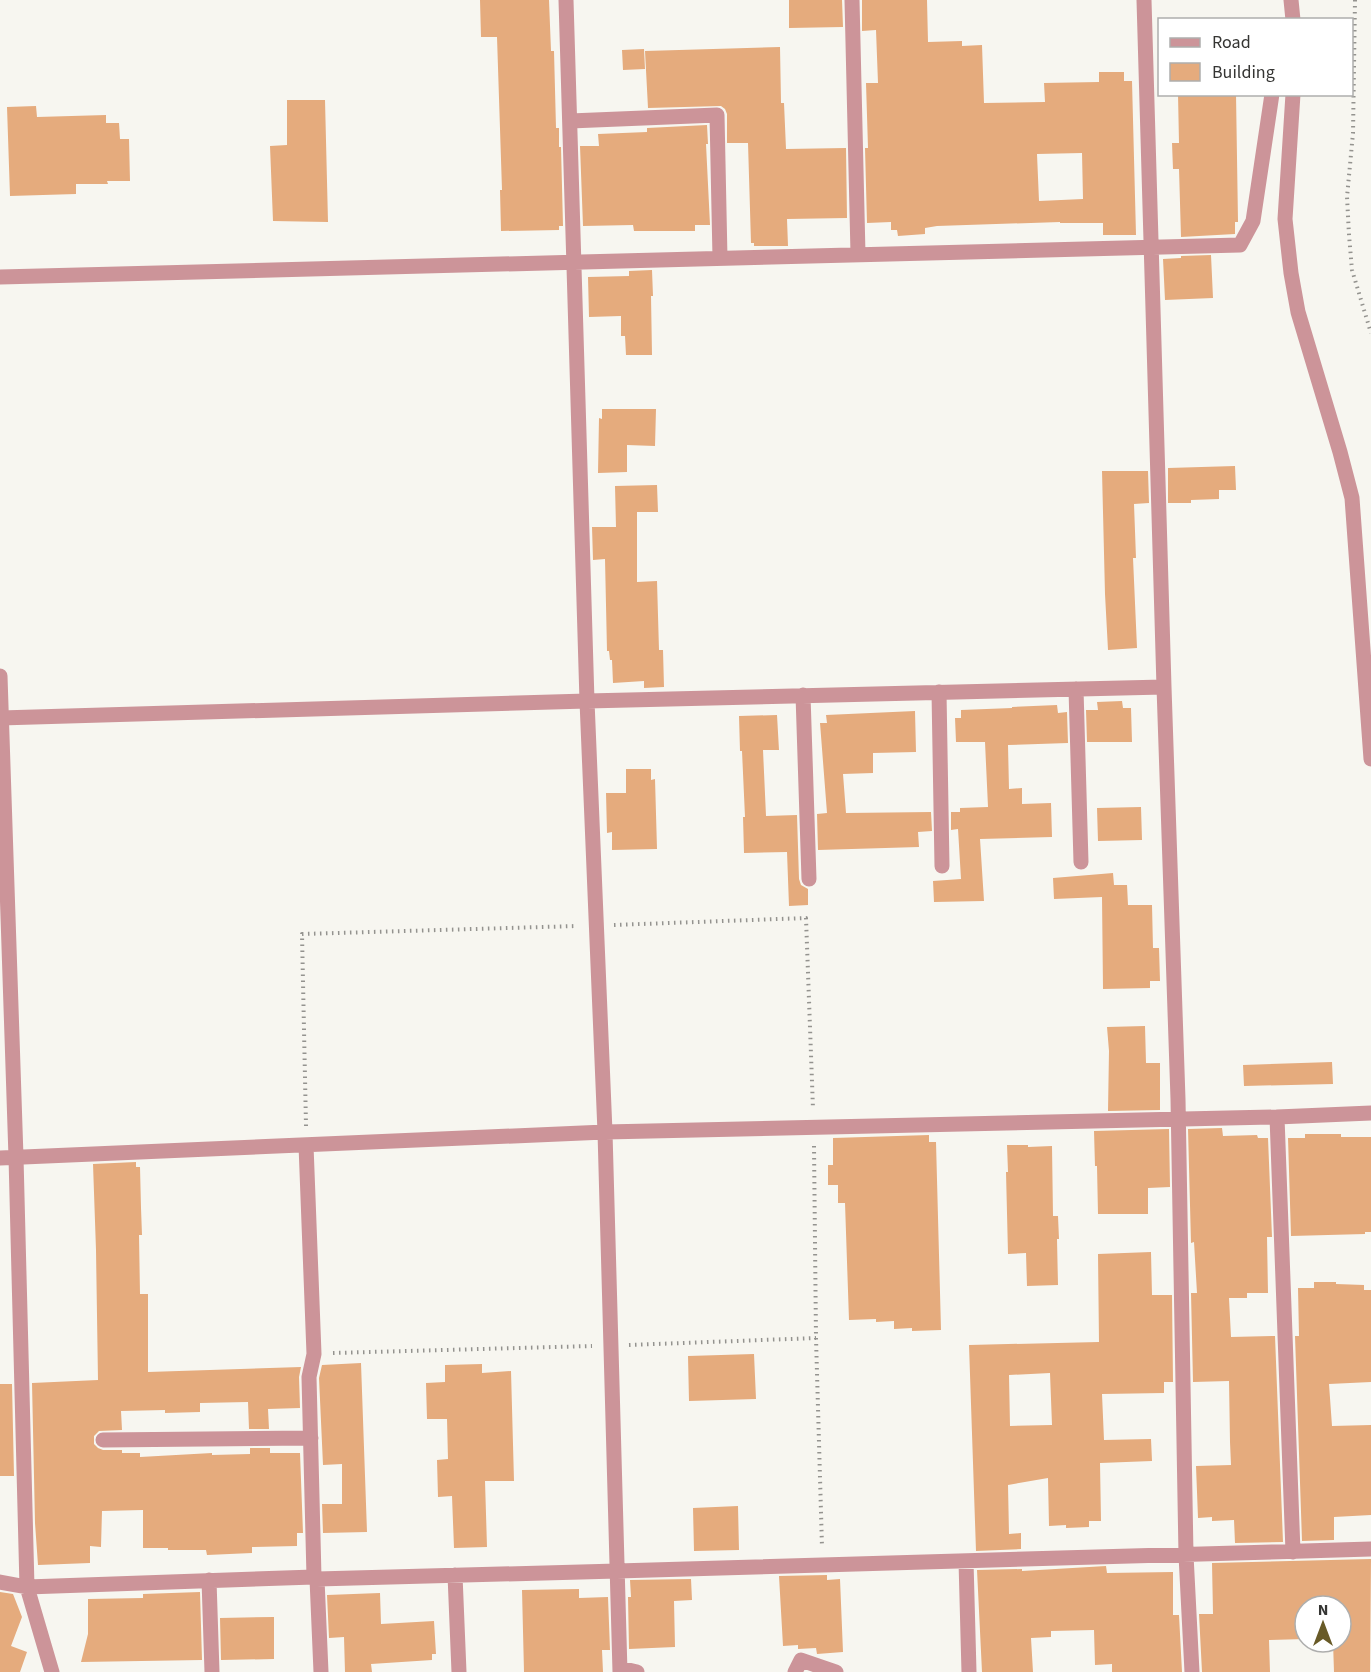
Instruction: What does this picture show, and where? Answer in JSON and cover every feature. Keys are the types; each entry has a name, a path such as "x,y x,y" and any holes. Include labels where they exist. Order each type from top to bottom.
{"street":[{"path":"566,0 587,701 605,1132 620,1670 637,1672"},
{"path":"852,0 858,255"},
{"path":"1144,0 1178,1119 1186,1555 1192,1672"},
{"path":"1291,0 1293,18"},
{"path":"0,277 1240,245 1253,221 1272,96"},
{"path":"1293,96 1285,219 1291,273 1298,312 1352,498 1371,759"},
{"path":"570,121 717,115 720,258"},
{"path":"0,676 27,1587 52,1672"},
{"path":"1,718 1164,687"},
{"path":"1076,689 1081,862"},
{"path":"939,692 942,866"},
{"path":"803,695 809,879"},
{"path":"0,1158 605,1132 1371,1113"},
{"path":"1277,1117 1293,1552"},
{"path":"306,1145 314,1354 309,1377 321,1672"},
{"path":"103,1440 311,1438"},
{"path":"0,1582 27,1587 209,1580 823,1566 1371,1549"},
{"path":"966,1561 969,1672"},
{"path":"454,1575 459,1672"},
{"path":"209,1580 212,1672"},
{"path":"795,1672 801,1660 836,1672"}],"path":[{"path":"1355,0 1353,132 1347,197 1352,270 1371,333"},
{"path":"306,1145 302,934 806,918 823,1566"},
{"path":"314,1354 816,1338"}],"building":[{"path":"480,0 549,0 551,51 554,51 556,128 559,128 559,147 561,147 563,226 559,226 559,230 501,231 500,190 502,190 497,37 481,37"},
{"path":"789,0 842,0 843,27 789,28"},
{"path":"862,0 927,0 928,42 962,41 962,46 982,45 984,103 1045,102 1044,83 1099,82 1099,72 1124,72 1124,81 1132,81 1136,235 1103,235 1103,223 1060,222 937,226 925,228 925,234 898,236 897,230 891,230 891,222 867,223 866,83 878,83 876,30 862,31","holes":["1082,153 1083,199 1039,201 1037,154"]},
{"path":"780,47 781,103 784,103 786,149 846,148 847,218 787,219 788,246 754,246 754,243 751,243 748,143 727,143 727,114 721,106 648,108 645,51"},
{"path":"644,49 645,69 623,70 622,50"},
{"path":"1178,96 1236,96 1238,222 1235,222 1235,234 1181,237 1179,169 1173,169 1172,143 1179,143"},
{"path":"287,100 325,100 328,222 273,221 270,146 287,145"},
{"path":"36,106 37,117 106,115 106,123 119,123 120,139 129,139 130,181 76,184 76,194 10,196 7,107"},
{"path":"707,125 710,225 695,225 695,231 634,231 633,225 583,226 580,146 599,146 598,134 647,132 647,128"},
{"path":"1211,255 1213,298 1165,300 1163,259"},
{"path":"652,270 652,355 626,355 625,336 621,336 621,316 589,317 588,277 629,276 629,271"},
{"path":"602,409 656,409 655,446 627,445 627,472 598,473 599,418 602,419"},
{"path":"1235,466 1236,490 1219,490 1219,499 1168,503 1168,468"},
{"path":"1102,471 1148,471 1149,503 1134,504 1136,558 1133,558 1137,648 1108,650"},
{"path":"657,485 658,512 637,512 637,582 657,581 659,650 663,650 664,687 644,688 644,681 613,683 612,660 607,651 605,559 593,560 592,527 616,527 615,486"},
{"path":"1122,701 1123,708 1131,708 1132,742 1087,742 1086,710 1098,710 1097,702"},
{"path":"1057,705 1058,713 1067,712 1068,743 1008,745 1009,789 1022,788 1022,804 1051,803 1052,837 980,839 984,901 934,902 933,881 961,879 958,829 951,830 951,812 960,812 960,808 988,807 985,742 956,742 955,718 961,718 961,710"},
{"path":"915,711 916,752 873,753 873,773 843,774 846,813 931,812 932,831 918,832 919,847 818,850 817,814 827,813 820,723 827,723 826,715"},
{"path":"777,715 779,750 763,750 766,816 797,815 799,879 801,885 808,889 808,905 789,906 787,852 744,853 743,817 745,817 739,716"},
{"path":"626,769 651,769 651,780 655,779 657,849 612,850 612,832 607,833 606,793 626,793"},
{"path":"1141,807 1142,840 1098,841 1097,808"},
{"path":"1113,873 1114,885 1127,885 1128,905 1152,905 1153,948 1159,948 1160,981 1150,981 1150,988 1103,989 1102,897 1054,899 1053,878"},
{"path":"1145,1026 1146,1063 1160,1063 1160,1110 1108,1111 1107,1027"},
{"path":"1332,1062 1333,1084 1244,1086 1243,1065"},
{"path":"1222,1128 1223,1136 1257,1135 1258,1138 1268,1138 1272,1237 1267,1237 1268,1293 1247,1293 1247,1298 1229,1298 1231,1337 1275,1336 1283,1542 1235,1543 1234,1520 1212,1521 1212,1517 1198,1518 1196,1466 1231,1465 1229,1381 1193,1382 1191,1293 1197,1293 1194,1242 1191,1243 1188,1129"},
{"path":"1169,1129 1170,1187 1148,1188 1148,1214 1098,1214 1094,1131"},
{"path":"1305,1134 1371,1137 1371,1232 1291,1236 1288,1138 1305,1138"},
{"path":"929,1135 929,1142 936,1142 941,1330 912,1331 912,1328 894,1329 894,1321 849,1320 845,1203 838,1203 838,1185 828,1185 828,1165 833,1165 833,1138"},
{"path":"1007,1145 1052,1146 1053,1216 1058,1216 1059,1239 1057,1239 1058,1285 1027,1286 1026,1253 1008,1254"},
{"path":"136,1162 136,1167 140,1167 142,1235 139,1235 140,1294 148,1294 148,1372 301,1367 300,1408 268,1409 269,1429 249,1429 248,1402 200,1403 200,1412 121,1411 122,1430 99,1431 94,1436 94,1444 103,1450 140,1453 140,1457 212,1453 212,1455 250,1454 250,1448 270,1448 270,1453 300,1453 303,1533 297,1533 297,1546 252,1547 252,1553 207,1555 206,1550 143,1548 143,1510 102,1511 101,1547 90,1546 90,1563 38,1565 32,1383 98,1380 93,1164"},
{"path":"1151,1252 1152,1295 1172,1295 1173,1382 1164,1382 1164,1393 1102,1394 1104,1440 1151,1439 1152,1461 1100,1463 1101,1521 1089,1521 1089,1527 1049,1526 1048,1478 1008,1485 1009,1534 1021,1533 1021,1549 976,1551 969,1345 1099,1342 1098,1254","holes":["1050,1373 1052,1425 1010,1426 1009,1375"]},
{"path":"1314,1282 1364,1285 1364,1290 1371,1290 1371,1382 1329,1384 1332,1426 1371,1425 1371,1515 1334,1517 1334,1540 1302,1541 1295,1336 1299,1336 1298,1288 1314,1288"},
{"path":"754,1354 756,1399 689,1401 688,1356"},
{"path":"361,1363 367,1532 323,1533 322,1504 342,1504 342,1464 323,1465 319,1378 322,1365"},
{"path":"482,1364 482,1373 511,1371 514,1481 485,1481 487,1547 454,1548 452,1496 438,1497 437,1460 448,1459 447,1419 427,1419 426,1383 445,1382 445,1365"},
{"path":"0,1384 12,1384 14,1476 0,1476"},
{"path":"738,1506 739,1550 694,1551 693,1508"},
{"path":"1371,1559 1370,1672 1334,1672 1333,1654 1353,1654 1353,1594 1293,1594 1293,1639 1269,1640 1270,1672 1202,1672 1199,1614 1213,1614 1212,1563"},
{"path":"1106,1566 1107,1573 1173,1572 1173,1615 1179,1615 1182,1672 1112,1672 1112,1664 1095,1665 1094,1630 1051,1631 1051,1637 1031,1638 1033,1672 982,1672 977,1570 1022,1569 1022,1571"},
{"path":"827,1575 827,1580 840,1579 843,1652 817,1654 816,1648 798,1649 798,1645 783,1646 779,1576"},
{"path":"691,1579 692,1600 674,1601 675,1647 629,1649 630,1580"},
{"path":"579,1589 579,1598 608,1597 610,1650 602,1650 603,1672 524,1672 522,1590"},
{"path":"0,1592 13,1594 22,1617 11,1646 27,1652 20,1672 0,1672"},
{"path":"200,1592 202,1660 81,1662 88,1634 88,1599 143,1598 143,1594"},
{"path":"380,1593 381,1624 434,1621 436,1654 432,1654 432,1660 371,1664 372,1672 345,1672 344,1637 329,1638 327,1595"},
{"path":"274,1617 274,1659 221,1660 220,1618"}]}
